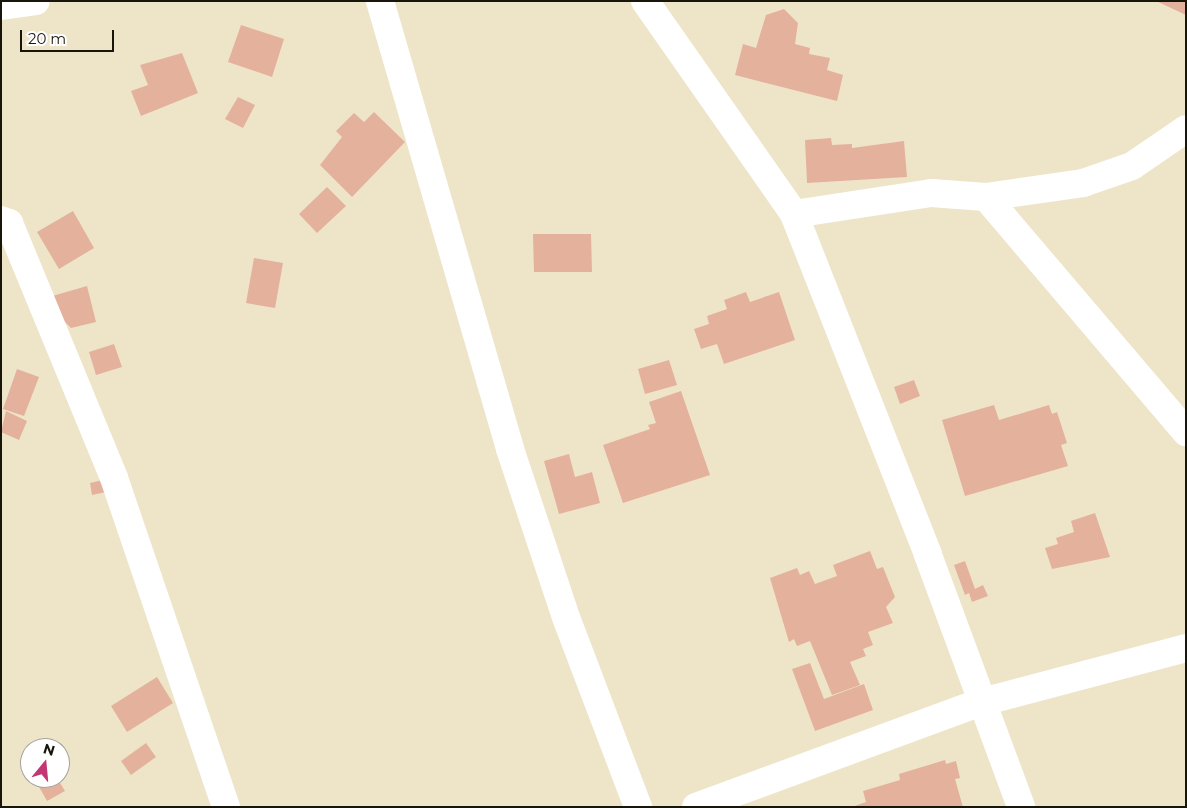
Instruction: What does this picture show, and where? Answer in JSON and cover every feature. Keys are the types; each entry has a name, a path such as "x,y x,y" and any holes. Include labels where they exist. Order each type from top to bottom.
{"street":[{"path":"1,6 36,1"},
{"path":"380,1 510,449 567,620 638,807"},
{"path":"645,1 794,214 1021,807"},
{"path":"794,214 931,193 986,196 1083,183 1132,166 1186,129"},
{"path":"986,196 1186,432"},
{"path":"1,220 9,223 114,478 226,807"},
{"path":"696,807 982,702 1186,648"}],"building":[{"path":"1156,1 1186,1 1186,15"},
{"path":"784,9 798,23 795,44 810,48 809,54 830,58 827,70 843,75 837,101 735,75 743,44 756,48 766,15"},
{"path":"241,25 284,39 272,77 228,62"},
{"path":"182,53 198,93 141,116 131,91 148,85 140,65"},
{"path":"238,97 255,105 243,128 225,119"},
{"path":"374,112 405,142 352,197 320,165 342,137 336,131 354,113 364,122"},
{"path":"831,138 832,145 852,144 852,148 904,141 907,177 807,183 805,140"},
{"path":"327,187 346,206 317,233 299,214"},
{"path":"73,211 94,248 59,269 37,232"},
{"path":"533,234 591,234 592,272 534,272"},
{"path":"254,258 283,263 275,308 246,303"},
{"path":"87,286 96,322 71,328 42,299"},
{"path":"746,292 750,302 779,292 795,340 724,364 717,344 701,349 694,329 709,324 707,316 727,309 724,300"},
{"path":"114,344 122,367 96,375 89,352"},
{"path":"669,360 677,385 645,394 638,369"},
{"path":"17,369 39,377 24,416 3,409"},
{"path":"914,380 920,396 900,404 894,387"},
{"path":"681,391 710,475 623,503 603,445 650,429 648,425 656,423 649,402"},
{"path":"994,405 999,420 1049,405 1052,414 1057,412 1067,443 1061,445 1068,466 965,496 942,420"},
{"path":"6,411 27,421 19,440 1,432"},
{"path":"569,454 575,477 592,472 600,503 559,514 544,461"},
{"path":"103,480 106,492 92,495 90,483"},
{"path":"1095,513 1110,557 1052,569 1045,548 1058,544 1056,538 1074,532 1071,521"},
{"path":"870,551 877,569 883,567 895,597 886,607 893,623 868,632 873,645 863,649 866,656 850,662 860,685 832,695 810,641 797,646 794,639 789,642 770,578 797,568 800,575 809,571 815,584 837,576 833,565"},
{"path":"965,561 975,589 983,585 988,596 972,602 969,593 965,595 954,565"},
{"path":"810,663 824,699 864,684 873,710 815,731 792,669"},
{"path":"157,677 173,703 127,732 111,706"},
{"path":"146,743 156,757 131,775 121,761"},
{"path":"945,760 946,764 956,761 960,778 955,779 963,807 852,807 866,802 863,791 900,780 899,774"},
{"path":"40,788 63,788 65,791 47,801"}]}
